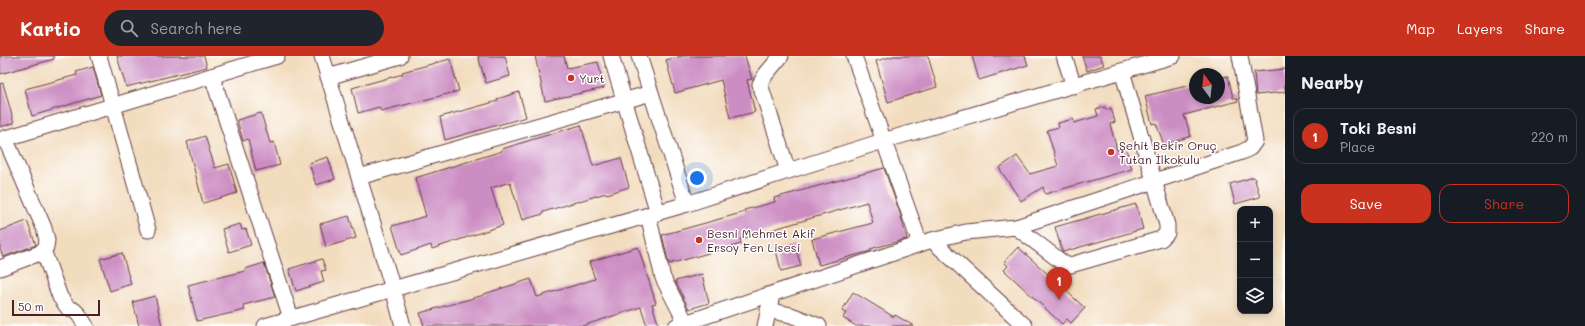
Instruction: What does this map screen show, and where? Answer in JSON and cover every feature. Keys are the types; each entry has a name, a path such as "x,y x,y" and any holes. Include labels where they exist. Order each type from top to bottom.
{"street":[{"path":"99,56 148,230"},
{"path":"0,268 40,253 46,247 47,240 44,228 3,139 276,56"},
{"path":"322,56 394,288 403,326"},
{"path":"328,77 400,56"},
{"path":"611,56 625,101 653,214 663,278 681,324 926,242 966,232 1016,227 1242,152 1250,148 1255,141 1240,56"},
{"path":"638,56 687,204"},
{"path":"781,56 760,84 788,170"},
{"path":"854,56 883,141 926,242 1025,326"},
{"path":"1064,56 1074,86"},
{"path":"265,326 687,204 788,170 883,141 1173,56"},
{"path":"1016,227 1067,266 1161,239 1168,233 1167,224 1122,71"},
{"path":"212,76 291,318"},
{"path":"359,177 651,93"},
{"path":"43,250 60,297 68,308 74,310 79,315 86,326"},
{"path":"765,326 772,294"},
{"path":"768,310 791,315 819,326"}],"building":[{"path":"0,56 54,56 54,59 0,74"},
{"path":"117,56 204,56 207,67 126,87"},
{"path":"478,56 505,56 510,76 486,83"},
{"name":"Yurt","path":"535,56 564,56 567,68 598,62 604,88 545,101"},
{"path":"682,56 745,56 752,79 747,80 755,112 730,118 721,80 675,93 666,60"},
{"path":"894,56 928,56 937,87 888,102 876,61"},
{"path":"972,56 1025,56 1028,65 979,80"},
{"path":"1082,56 1100,56 1104,65 1087,71"},
{"path":"450,59 459,91 381,111 379,107 358,113 352,88"},
{"path":"93,67 101,95 32,116 25,89 77,75 76,72"},
{"path":"1285,69 1285,92 1256,95 1254,72"},
{"path":"1228,76 1233,98 1237,98 1238,101 1184,115 1191,136 1164,145 1156,123 1152,124 1145,96 1189,85 1189,104 1225,104 1225,77"},
{"path":"3,83 14,123 0,127 0,84"},
{"path":"519,92 526,117 445,140 440,117 498,101 497,99"},
{"name":"Şehit Bekir Oruç Tutan İlkokulu","path":"1105,107 1106,110 1111,108 1115,122 1110,124 1117,150 1126,148 1132,169 1045,194 1043,187 1021,201 999,168 1017,156 1030,174 1058,166 1047,130 1059,127 1058,123 1073,119 1074,123 1098,116 1096,109"},
{"path":"261,113 270,143 274,142 280,165 256,171 248,139 243,141 237,120"},
{"path":"581,125 593,166 621,158 629,187 543,212 543,214 522,220 510,182 491,188 503,225 432,249 431,245 401,255 392,226 426,216 415,178"},
{"path":"205,136 215,168 229,164 237,193 203,203 187,142"},
{"path":"328,157 335,179 316,185 309,163"},
{"path":"884,168 900,213 907,239 870,249 871,251 819,265 812,239 873,223 867,202 740,239 741,244 669,264 662,235 745,212 744,210 775,202 774,198"},
{"path":"1254,177 1260,197 1235,204 1230,184"},
{"path":"1136,204 1143,229 1063,252 1062,251 1055,227"},
{"path":"349,216 356,238 326,247 320,224"},
{"path":"27,221 36,245 3,257 0,249 0,231"},
{"path":"240,224 242,230 246,229 251,245 229,252 222,229"},
{"path":"795,245 801,266 781,271 776,250"},
{"path":"638,247 656,303 652,304 659,326 647,326 641,307 582,326 424,326 420,313 484,295 531,279 537,297 595,279 589,262"},
{"path":"1018,247 1085,308 1071,323 1067,319 1062,324 1004,270 1008,266 1004,262"},
{"path":"122,253 131,284 110,291 100,259"},
{"path":"322,259 326,270 321,271 324,282 296,291 289,269"},
{"path":"264,263 275,297 243,305 245,310 197,321 188,285 245,271 245,269"},
{"path":"702,274 709,303 689,309 675,281"},
{"path":"853,292 894,317 895,315 914,326 856,326 843,318 846,313 842,311"},
{"path":"155,296 162,326 139,326 133,302"}],"place":[{"name":"Yurt","path":"571,78"},
{"name":"Şehit Bekir Oruç Tutan İlkokulu","path":"1111,152"},
{"name":"Besni Mehmet Akif Ersoy Fen Lisesi","path":"699,240"},
{"name":"Toki Besni","path":"1059,300"}]}
